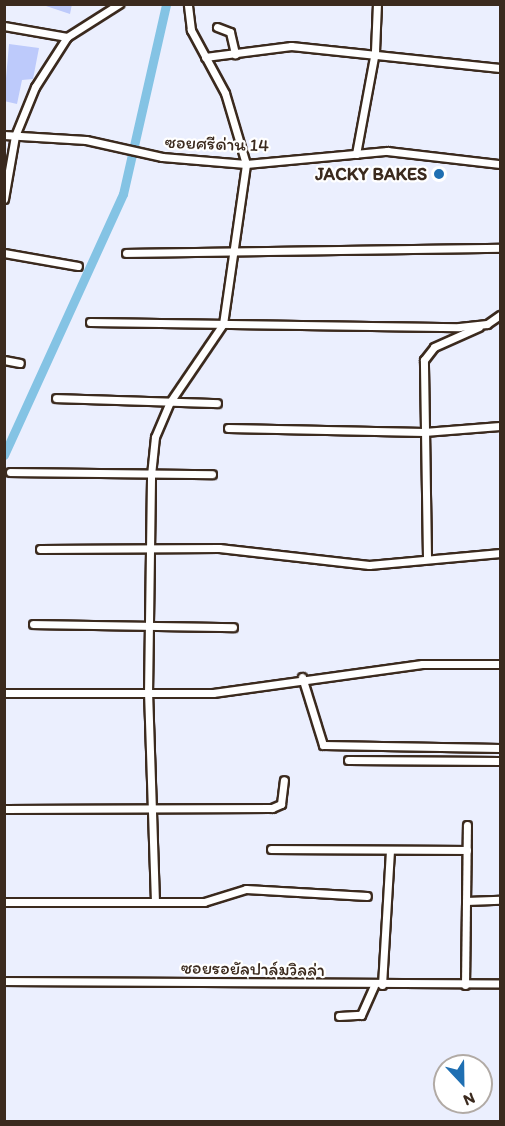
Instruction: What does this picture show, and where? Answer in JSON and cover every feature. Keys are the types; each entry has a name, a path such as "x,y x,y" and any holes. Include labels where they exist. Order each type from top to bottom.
{"street":[{"path":"4,199 15,136 35,87 67,38 119,4"},
{"path":"155,902 148,694 151,475 155,437 170,402 223,324 238,247 246,164 236,121 191,30 188,4"},
{"path":"356,154 375,51 377,4"},
{"path":"4,26 67,38"},
{"path":"217,27 230,32 235,54"},
{"path":"205,57 291,46 375,51 501,68"},
{"name":"ซอยศรีด่าน 14","path":"4,135 80,139 162,158 246,164 387,151 501,164"},
{"path":"126,253 238,247 501,248"},
{"path":"4,253 78,266"},
{"path":"427,557 424,360 434,347 487,324 501,315"},
{"path":"90,322 487,324"},
{"path":"4,360 20,363"},
{"path":"56,398 217,402"},
{"path":"228,428 424,432 501,426"},
{"path":"10,472 212,474"},
{"path":"40,549 219,549 342,564 501,553"},
{"path":"33,624 233,627"},
{"path":"4,693 213,693 302,677 422,664 501,664"},
{"path":"302,677 323,745 501,748"},
{"path":"348,760 501,762"},
{"path":"4,809 153,812 272,808 281,804 284,780"},
{"path":"465,985 467,825"},
{"path":"271,849 467,850"},
{"path":"339,1016 361,1015 378,986 390,851"},
{"path":"4,902 204,902 246,890 368,896"},
{"path":"466,901 501,900"},
{"name":"ซอยรอยัลปาล์มวิลล่า","path":"4,981 378,986 501,984"}],"building":[{"path":"40,4 72,4 70,14"},
{"path":"9,44 39,48 33,79 22,80 17,104 4,101"}],"waterway":[{"path":"4,455 123,194 166,4"}],"place":[{"name":"JACKY BAKES","path":"439,174"}]}
